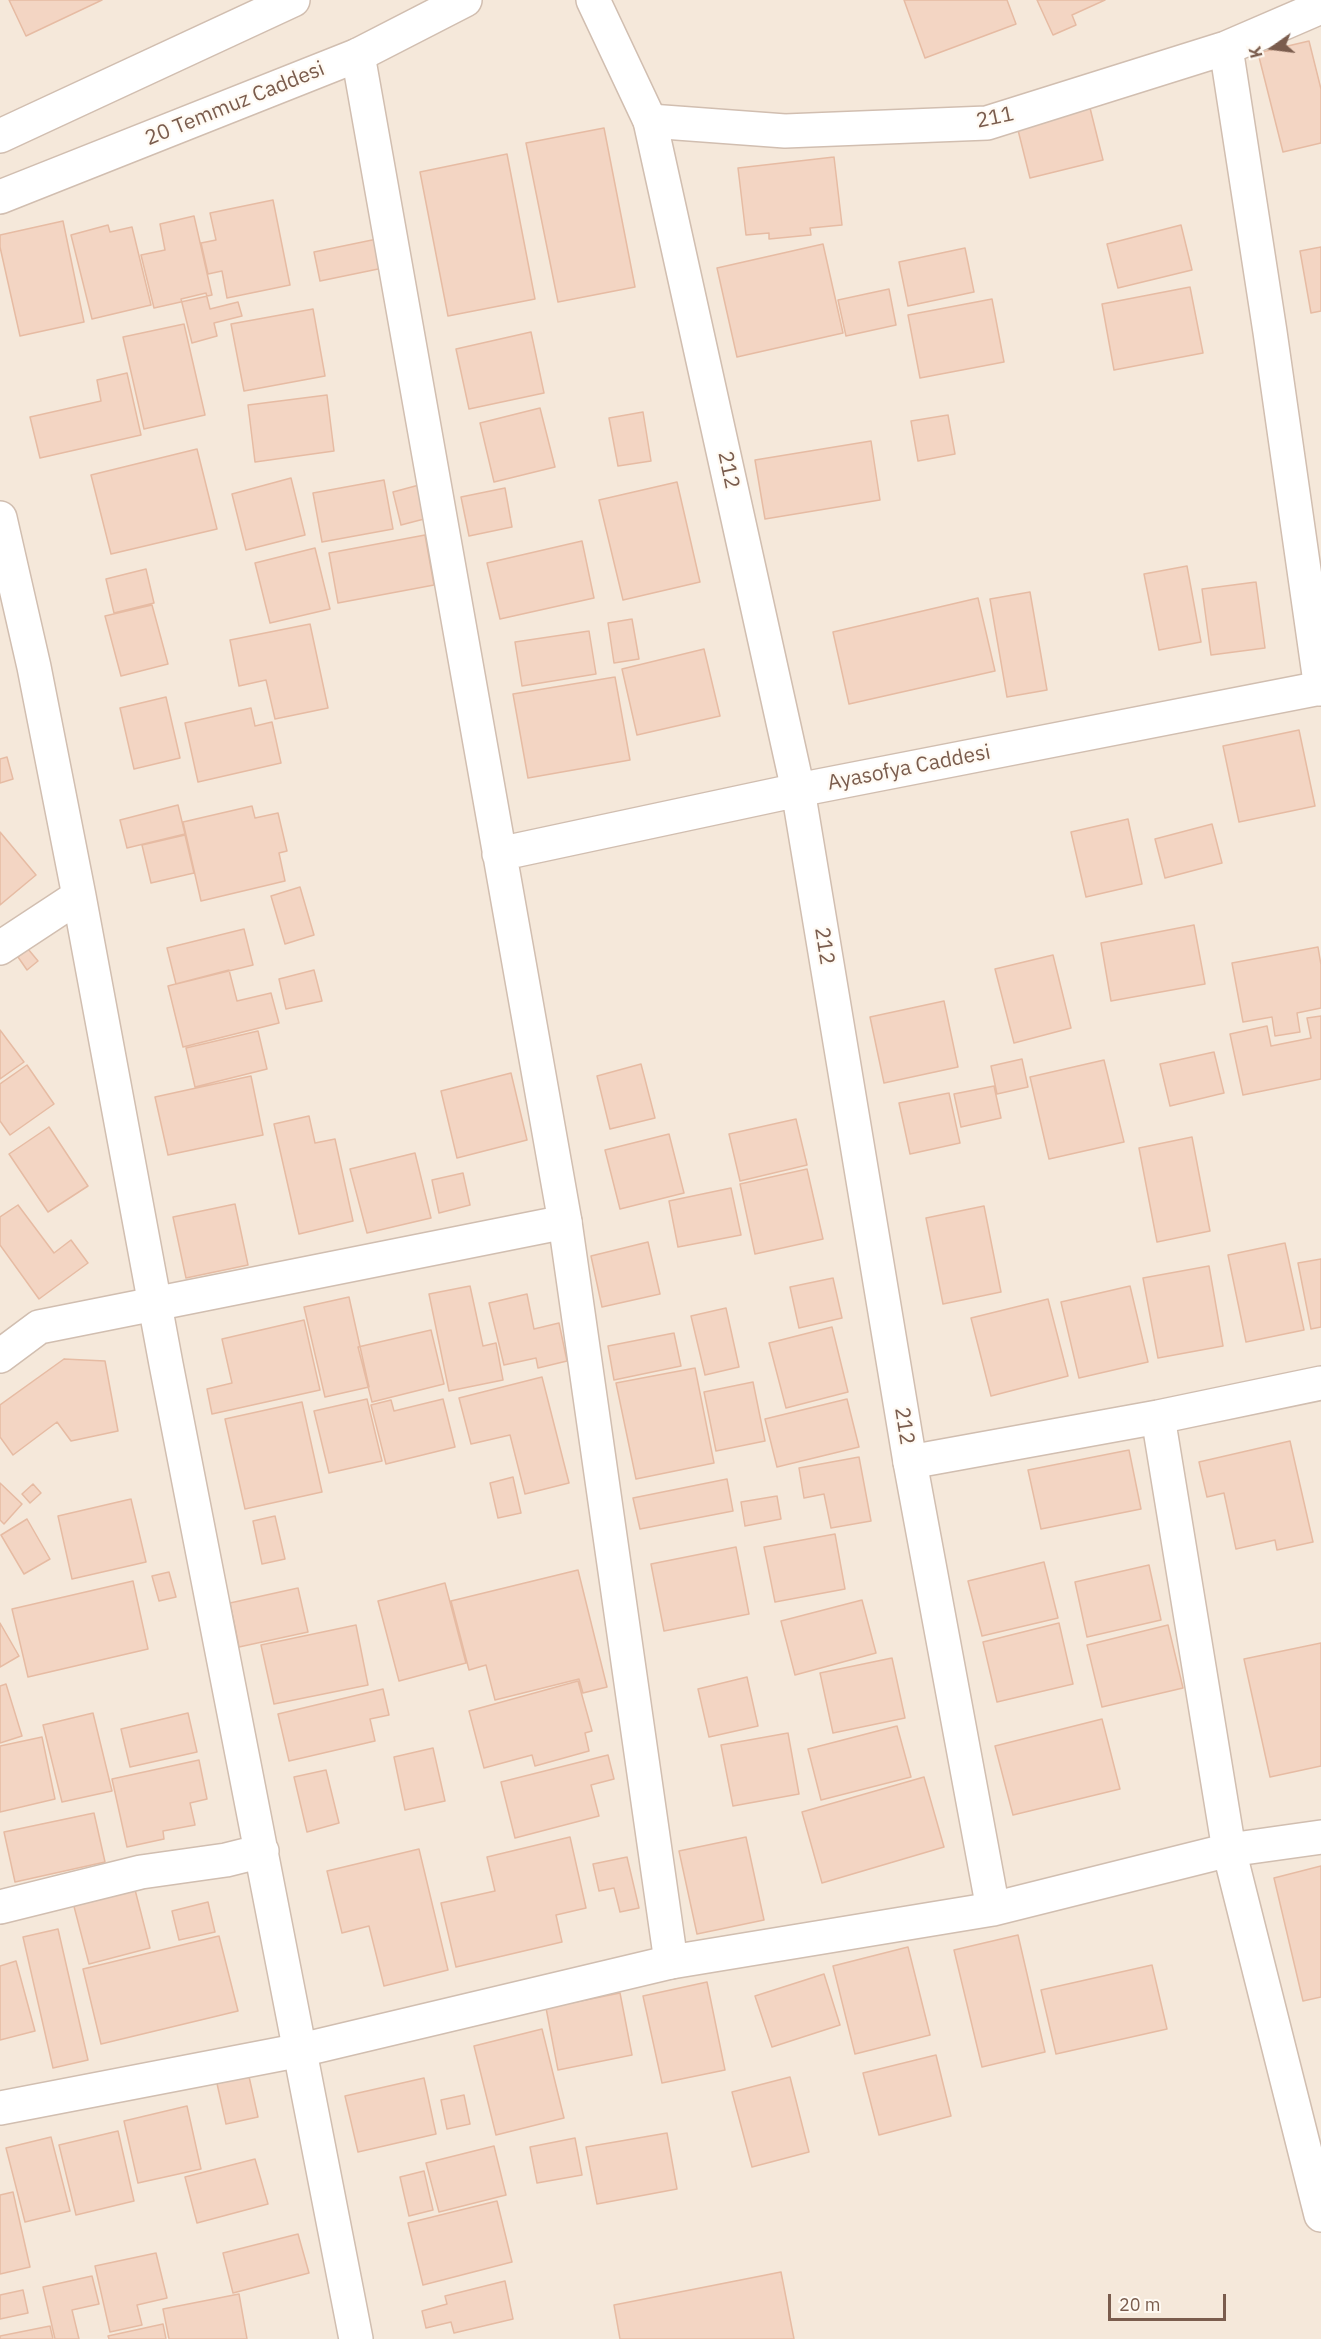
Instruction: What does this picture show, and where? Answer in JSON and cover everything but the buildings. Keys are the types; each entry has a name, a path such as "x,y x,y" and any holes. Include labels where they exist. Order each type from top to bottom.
{"street":[{"path":"0,136 293,0"},
{"name":"20 Temmuz Caddesi","path":"0,197 358,55 465,0"},
{"name":"212","path":"593,0 650,121 798,790 910,1462 993,1909"},
{"name":"211","path":"650,121 785,131 987,123 1226,48 1321,6"},
{"path":"1226,48 1270,332 1321,689"},
{"path":"358,55 564,1222 671,1962"},
{"path":"2,539 34,668 79,896 155,1303 356,2339"},
{"name":"Ayasofya Caddesi","path":"499,854 798,790 1321,689"},
{"path":"0,948 79,896"},
{"path":"0,1356 39,1327 564,1222"},
{"path":"910,1462 1158,1417 1321,1383"},
{"path":"1158,1417 1229,1850 1314,2152 1321,2216"},
{"path":"0,2108 301,2050 671,1962 993,1909 1229,1850 1321,1837"},
{"path":"0,1907 141,1872 226,1860 261,1851"}],"shaded area":[{"path":"0,0 1321,0 1321,2339 0,2339"}]}
